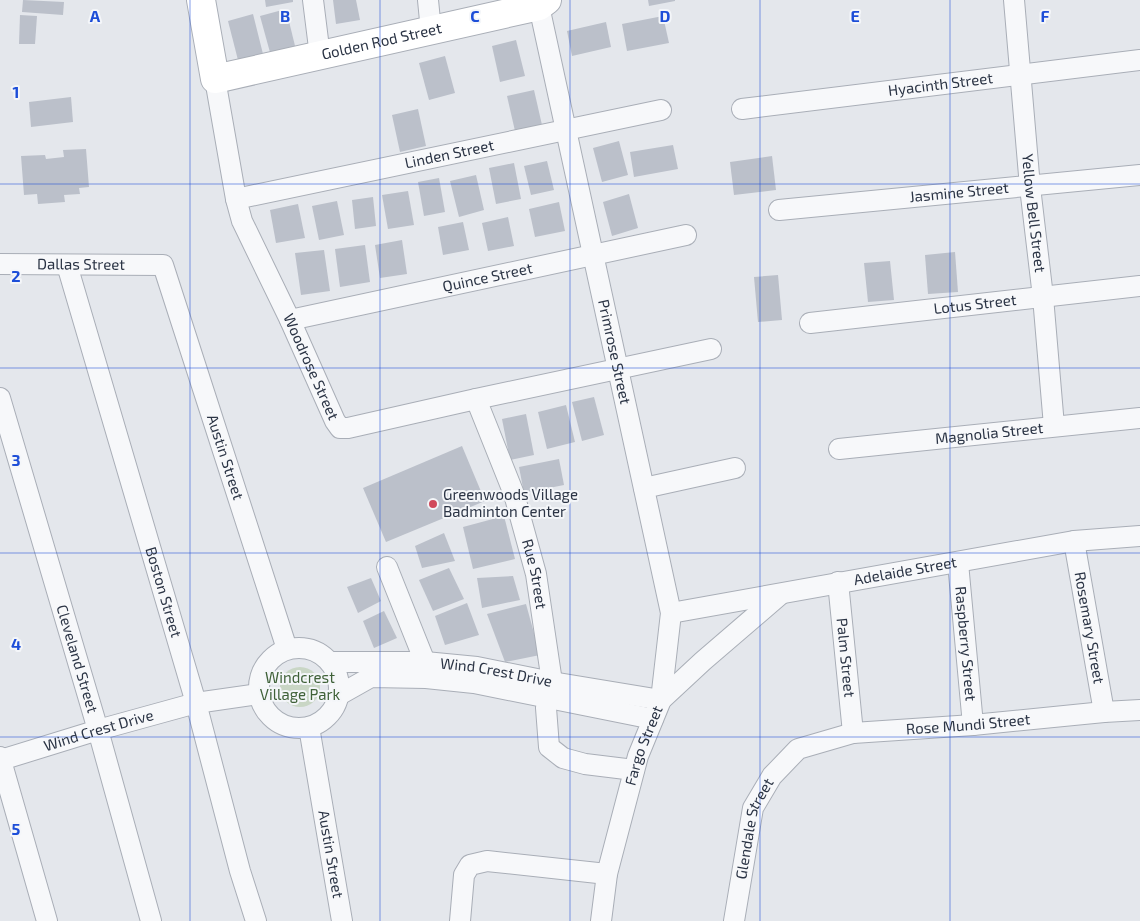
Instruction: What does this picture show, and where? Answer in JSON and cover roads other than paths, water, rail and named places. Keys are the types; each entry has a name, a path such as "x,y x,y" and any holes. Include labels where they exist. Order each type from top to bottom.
{"street":[{"name":"Woodrose Street","path":"201,0 236,199 242,221 290,320 335,421 340,428 348,428 711,349"},
{"path":"313,0 320,56"},
{"path":"428,0 431,31"},
{"name":"Yellow Bell Street","path":"1014,0 1030,187 1043,297 1054,426"},
{"name":"Golden Rod Street","path":"215,79 431,31 543,3"},
{"name":"Primrose Street","path":"543,3 566,131 671,613 661,700"},
{"name":"Hyacinth Street","path":"742,110 1140,60"},
{"name":"Linden Street","path":"236,199 661,110"},
{"name":"Jasmine Street","path":"778,210 1140,175"},
{"name":"Quince Street","path":"290,320 686,235"},
{"name":"Dallas Street","path":"0,264 163,265"},
{"name":"Boston Street","path":"67,265 196,703 240,871 256,921"},
{"name":"Austin Street","path":"163,265 287,649"},
{"name":"Lotus Street","path":"810,323 1140,286"},
{"name":"Cleveland Street","path":"0,398 98,730 151,921"},
{"name":"Rue Street","path":"476,399 514,494 536,574 550,690 546,708 549,747 563,758 585,764 634,770"},
{"name":"Magnolia Street","path":"839,449 1140,418"},
{"path":"644,488 735,468"},
{"name":"Adelaide Street","path":"671,613 1074,541 1140,536"},
{"name":"Rosemary Street","path":"1074,541 1104,712"},
{"name":"Raspberry Street","path":"958,562 973,725"},
{"path":"387,567 425,662"},
{"name":"Palm Street","path":"838,582 853,733"},
{"name":"Fargo Street","path":"601,921 607,874 634,770 661,700 703,661 783,593"},
{"path":"299,647 311,649 331,662 338,678 339,695 329,716 320,723 309,727 295,728 282,725 271,718 263,707 258,694 258,682 268,662 277,654 287,649 299,647"},
{"name":"Wind Crest Drive","path":"331,662 425,662 477,667 653,719"},
{"name":"Wind Crest Drive","path":"339,695 371,677 426,678 661,700"},
{"name":"Wind Crest Drive","path":"0,759 196,703 258,694"},
{"name":"Rose Mundi Street","path":"798,749 853,733 973,725 1140,710"},
{"name":"Austin Street","path":"309,727 342,921"},
{"name":"Glendale Street","path":"734,921 753,808 772,776 798,749"},
{"path":"0,759 47,921"},
{"path":"460,921 464,875 470,865 487,861 607,874"}],"place":[{"name":"Greenwoods Village Badminton Center","path":"433,504"}],"park label":[{"name":"Windcrest Village Park","path":"300,686"}]}
